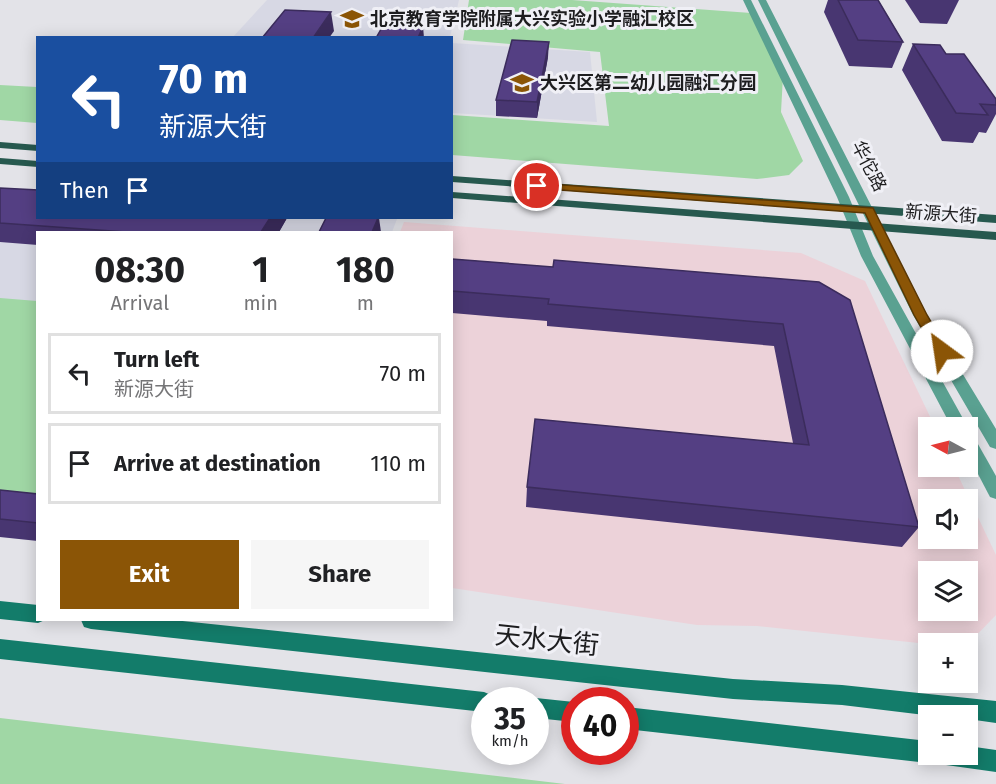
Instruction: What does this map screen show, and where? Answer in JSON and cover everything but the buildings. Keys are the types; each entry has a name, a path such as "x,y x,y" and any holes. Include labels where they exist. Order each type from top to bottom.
{"main road":[{"path":"0,145 36,148"},
{"path":"0,161 36,164"},
{"name":"新源大街","path":"453,179 996,219"},
{"name":"新源大街","path":"453,195 996,236"},
{"path":"0,610 36,614"},
{"name":"天水大街","path":"100,621 721,688 842,695 996,712"},
{"path":"0,649 471,701"},
{"path":"639,719 918,751"},
{"path":"978,758 996,761"}],"street":[{"name":"华佗路","path":"747,0 848,209 867,256 954,417"},
{"name":"华佗路","path":"762,0 920,315 996,443"},
{"path":"978,459 996,492"}],"shaded area":[{"name":"北京教育学院附属大兴实验小学融汇校区","path":"267,0 459,0 450,36 234,36"},
{"name":"大兴区第二幼儿园融汇分园","path":"453,43 590,52 597,122 453,113"},
{"path":"0,188 36,216 36,219 397,219 392,231 36,231 36,541 0,537"},
{"path":"404,222 801,253 865,281 930,417 918,417 918,477 959,477 964,489 918,489 918,549 978,549 978,517 996,555 996,615 978,634 918,633 918,643 757,626 697,625 453,588 453,231 400,231"}],"green space":[{"path":"469,0 572,0 751,13 783,76 781,112 803,161 789,175 757,179 453,155 453,115 609,126 600,52 463,40"},
{"path":"0,85 36,87 36,123 0,120"},
{"path":"0,298 36,301 36,513 0,509"},
{"path":"0,718 565,784 0,784"}],"place":[{"name":"北京教育学院附属大兴实验小学融汇校区","path":"352,19"},
{"name":"大兴区第二幼儿园融汇分园","path":"522,83"}],"route":[{"path":"537,186 869,210 920,315 942,351"}]}
